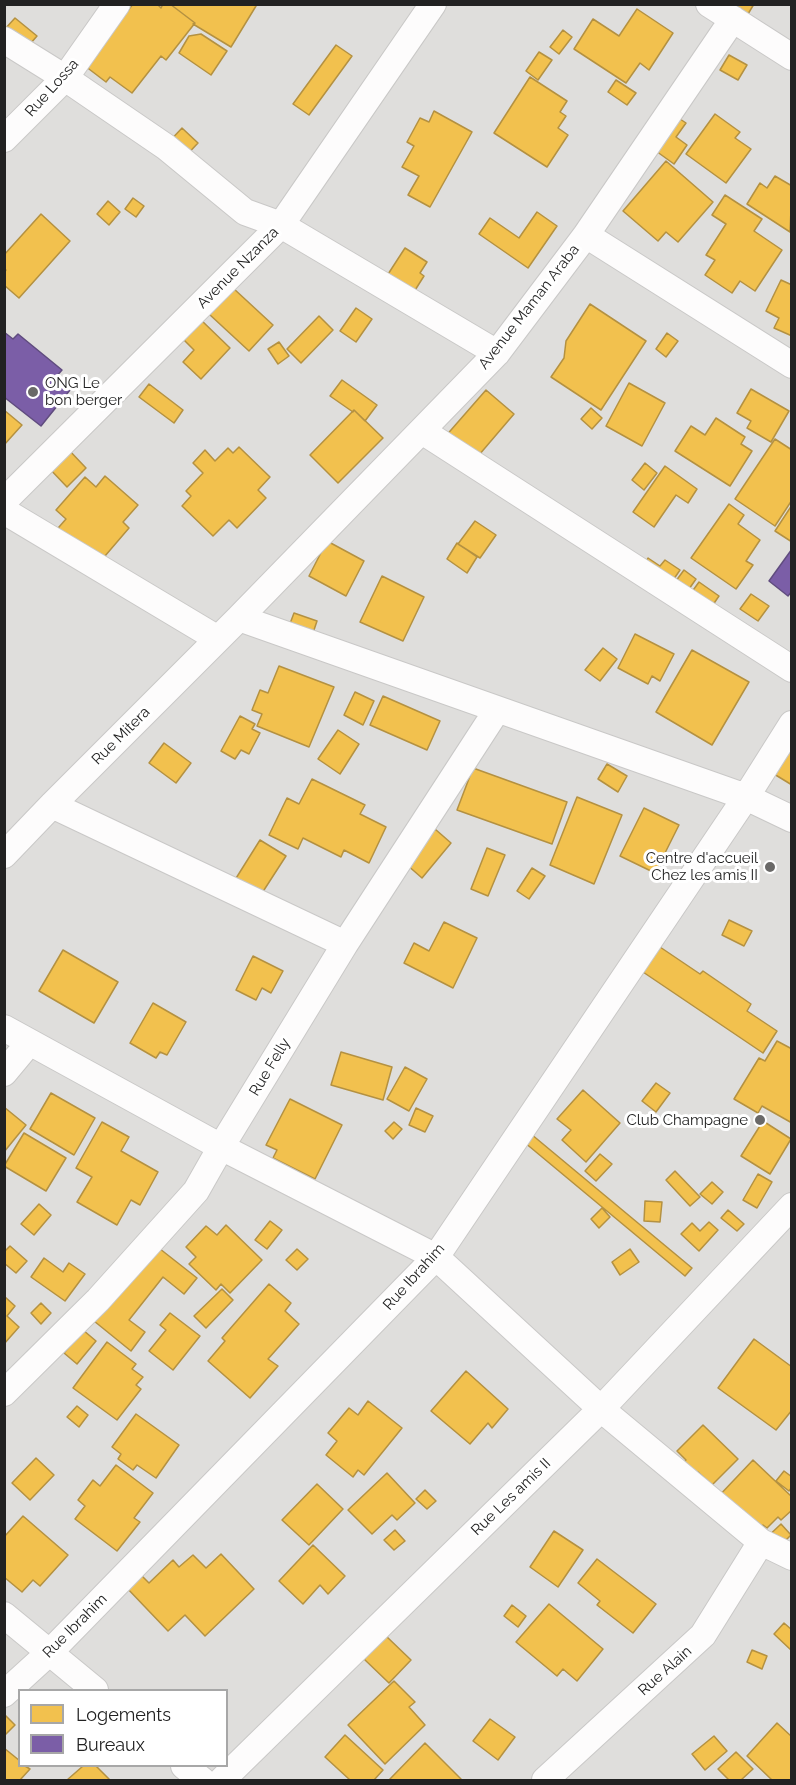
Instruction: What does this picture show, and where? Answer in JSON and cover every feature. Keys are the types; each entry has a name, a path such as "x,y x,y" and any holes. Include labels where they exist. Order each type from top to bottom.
{"street":[{"name":"Rue Lossa","path":"4,139 65,78 117,4"},
{"name":"Avenue Nzanza","path":"4,501 281,225 433,4"},
{"path":"709,4 792,57"},
{"name":"Avenue Maman Araba","path":"239,618 497,352 586,235 733,19"},
{"path":"4,40 65,78 166,147 245,212 281,225 497,352"},
{"path":"586,235 792,365"},
{"path":"422,431 792,669"},
{"path":"4,511 218,639"},
{"path":"239,618 746,797 792,819"},
{"name":"Rue Mitera","path":"4,855 239,618"},
{"name":"Rue Felly","path":"4,1393 98,1300 196,1191 345,944 497,710"},
{"name":"Rue Ibrahim","path":"4,1694 50,1652 436,1257 746,797 792,724"},
{"path":"52,805 345,944"},
{"path":"4,1028 221,1147 436,1257 601,1410 762,1542 792,1557"},
{"path":"4,1073 29,1043"},
{"name":"Rue Les amis II","path":"222,1780 601,1410 792,1206"},
{"name":"Rue Alain","path":"545,1780 703,1635 762,1542"},
{"path":"4,1616 94,1689"},
{"path":"185,1767 202,1780"}],"shaded area":[{"path":"5,5 791,5 791,1780 5,1780"}],"building: Logements":[{"path":"133,4 157,4 161,8 163,4 170,4 195,23 166,60 161,56 132,93 110,77 106,82 85,66"},
{"path":"170,4 253,4 256,6 231,47 193,24 195,23"},
{"path":"733,4 754,4 748,14"},
{"path":"637,9 673,33 649,70 640,63 626,83 574,49 593,19 619,36"},
{"path":"15,18 37,36 24,51 4,30"},
{"path":"563,30 572,37 559,54 550,47"},
{"path":"201,34 227,51 211,75 179,53 189,36"},
{"path":"336,45 352,56 309,115 293,104"},
{"path":"539,52 552,60 538,80 526,71"},
{"path":"729,55 747,65 738,80 720,70"},
{"path":"530,77 567,101 560,112 566,116 558,128 568,135 547,167 494,133"},
{"path":"616,80 636,93 627,105 608,92"},
{"path":"434,111 472,132 430,207 408,195 419,176 402,167 414,146 407,142 420,118 429,122"},
{"path":"671,113 686,123 676,137 687,145 674,164 649,146"},
{"path":"715,114 740,132 735,138 751,149 726,183 686,154"},
{"path":"182,128 198,143 182,160 166,145"},
{"path":"666,161 713,202 678,242 666,232 658,241 623,211"},
{"path":"775,176 792,186 790,232 747,204 760,183 767,188"},
{"path":"725,195 762,219 754,231 782,250 755,291 740,281 732,293 705,275 715,260 706,255 726,224 712,215"},
{"path":"133,198 144,206 136,217 125,209"},
{"path":"108,201 120,212 109,225 97,214"},
{"path":"537,212 557,226 528,268 479,234 490,218 519,238"},
{"path":"41,214 70,241 19,298 4,285 6,270 4,269 4,255"},
{"path":"405,248 427,262 420,273 424,276 412,295 381,285"},
{"path":"781,280 792,285 792,336 774,328 779,318 766,311"},
{"path":"233,288 273,325 249,351 209,314"},
{"path":"590,304 646,341 601,410 551,377 564,358 566,341"},
{"path":"356,308 372,319 356,342 340,331"},
{"path":"319,316 333,330 301,363 287,349"},
{"path":"200,319 230,348 201,379 183,362 194,350 182,338"},
{"path":"667,333 678,341 666,357 656,349"},
{"path":"279,342 289,356 278,364 268,349"},
{"path":"342,380 377,405 365,421 354,410 353,412 330,396"},
{"path":"629,383 665,403 642,446 606,426"},
{"path":"149,384 183,410 174,423 139,397"},
{"path":"751,389 789,411 771,442 747,428 751,421 737,413"},
{"path":"486,390 514,414 473,462 444,438"},
{"path":"591,408 602,418 592,429 581,419"},
{"path":"4,410 22,425 4,445"},
{"path":"354,410 383,438 338,483 310,455"},
{"path":"716,418 745,437 741,444 752,451 730,486 675,451 691,426 705,435"},
{"path":"775,439 792,450 792,500 775,526 735,499"},
{"path":"239,447 270,477 258,490 266,498 237,528 229,520 213,536 182,506 191,496 186,491 203,473 193,463 205,450 215,461 228,448 233,453"},
{"path":"67,448 86,468 67,487 47,466"},
{"path":"645,463 657,473 644,490 632,480"},
{"path":"665,466 697,489 688,503 676,495 654,527 633,512"},
{"path":"105,476 138,505 123,522 129,528 93,570 52,535 66,519 56,510 85,477 96,487"},
{"path":"729,504 744,515 738,524 760,540 746,561 753,565 736,589 691,558"},
{"path":"792,505 792,542 775,531"},
{"path":"475,521 496,535 480,558 458,544"},
{"path":"327,541 364,561 346,596 309,576"},
{"path":"457,543 477,557 467,573 447,559"},
{"path":"648,558 660,566 665,560 680,570 667,589 640,572"},
{"path":"684,570 696,579 680,602 667,593"},
{"path":"382,576 424,597 403,641 360,622"},
{"path":"699,582 719,596 706,615 686,600"},
{"path":"751,594 769,606 758,621 740,609"},
{"path":"294,613 317,621 312,636 288,629"},
{"path":"635,634 674,654 660,681 652,676 648,684 618,668"},
{"path":"603,648 617,659 600,681 585,670"},
{"path":"692,650 749,682 712,745 656,712"},
{"path":"279,666 334,687 309,747 257,726 262,714 252,710 260,690 268,693"},
{"path":"355,692 374,701 363,725 344,715"},
{"path":"383,696 440,721 427,750 370,725"},
{"path":"240,716 255,724 252,729 260,733 249,754 241,750 235,759 221,751"},
{"path":"338,730 359,744 340,774 318,759"},
{"path":"164,743 191,763 176,783 149,763"},
{"path":"792,748 792,785 774,774"},
{"path":"607,764 627,776 618,792 598,779"},
{"path":"473,768 567,802 552,844 457,810"},
{"path":"312,779 365,805 360,814 386,827 369,863 344,850 341,857 303,838 298,849 269,835 287,798 299,804"},
{"path":"577,797 622,815 594,884 550,865"},
{"path":"644,808 679,825 655,873 620,856"},
{"path":"435,829 451,843 422,878 406,864"},
{"path":"260,840 286,856 253,907 228,891"},
{"path":"487,848 505,855 488,896 471,889"},
{"path":"532,868 545,876 529,899 517,891"},
{"path":"729,920 752,931 744,946 722,935"},
{"path":"444,922 477,938 453,988 404,963 414,943 429,951"},
{"path":"657,945 700,974 703,971 751,1004 747,1011 777,1031 763,1053 640,970"},
{"path":"63,950 118,982 94,1023 39,991"},
{"path":"253,956 283,971 271,993 262,988 256,1000 236,990"},
{"path":"153,1003 186,1022 167,1055 160,1052 156,1058 130,1043"},
{"path":"777,1041 792,1049 792,1123 762,1106 758,1113 734,1099 759,1058 765,1061"},
{"path":"341,1052 392,1067 383,1100 331,1085"},
{"path":"405,1067 427,1079 409,1111 387,1099"},
{"path":"656,1083 670,1093 656,1112 642,1101"},
{"path":"583,1090 620,1123 586,1162 562,1140 571,1130 557,1119"},
{"path":"51,1093 95,1118 74,1155 30,1129"},
{"path":"290,1099 342,1125 315,1179 273,1158 277,1150 266,1145"},
{"path":"4,1107 26,1125 4,1152"},
{"path":"416,1108 433,1116 425,1132 409,1125"},
{"path":"763,1121 791,1139 770,1174 741,1156"},
{"path":"102,1122 129,1137 121,1151 158,1172 140,1205 131,1200 117,1225 77,1202 92,1177 76,1168"},
{"path":"394,1122 402,1129 393,1139 385,1131"},
{"path":"24,1133 66,1158 46,1191 4,1166"},
{"path":"531,1134 692,1268 685,1276 524,1142"},
{"path":"600,1154 612,1164 596,1181 585,1171"},
{"path":"675,1171 700,1197 690,1206 666,1180"},
{"path":"758,1174 772,1182 757,1208 743,1200"},
{"path":"712,1182 723,1192 712,1204 700,1194"},
{"path":"645,1201 662,1202 660,1222 644,1221"},
{"path":"39,1204 51,1215 34,1235 21,1224"},
{"path":"602,1208 610,1217 599,1228 591,1219"},
{"path":"728,1210 744,1224 737,1231 721,1218"},
{"path":"270,1221 282,1230 267,1249 255,1240"},
{"path":"709,1222 718,1230 699,1251 681,1234 692,1223 700,1231"},
{"path":"226,1225 262,1260 230,1293 221,1284 216,1290 189,1264 196,1257 186,1247 206,1226 217,1235"},
{"path":"155,1245 197,1278 184,1294 163,1277 129,1320 145,1332 131,1351 94,1321"},
{"path":"10,1246 27,1261 16,1273 4,1263 4,1252"},
{"path":"297,1249 308,1259 297,1270 286,1260"},
{"path":"630,1249 639,1262 620,1275 612,1262"},
{"path":"44,1258 63,1272 69,1263 85,1274 65,1301 31,1277"},
{"path":"269,1284 291,1303 285,1311 299,1324 268,1359 278,1366 250,1398 208,1361 225,1341 222,1338"},
{"path":"222,1289 233,1300 206,1328 194,1316"},
{"path":"4,1296 15,1306 7,1316 19,1327 4,1344"},
{"path":"41,1303 51,1313 41,1324 31,1313"},
{"path":"170,1313 200,1336 173,1370 149,1351 166,1330 160,1325"},
{"path":"83,1330 96,1341 77,1364 64,1353"},
{"path":"754,1339 792,1367 792,1410 776,1430 718,1388"},
{"path":"107,1342 136,1364 132,1369 143,1377 136,1385 141,1389 117,1420 73,1388"},
{"path":"466,1371 508,1409 492,1428 488,1423 470,1444 431,1411"},
{"path":"368,1401 402,1428 364,1475 358,1470 353,1477 326,1455 337,1441 328,1433 349,1408 358,1415"},
{"path":"77,1406 88,1415 79,1427 67,1417"},
{"path":"136,1414 179,1445 156,1478 137,1465 133,1470 118,1459 121,1454 112,1447"},
{"path":"703,1425 738,1459 712,1485 698,1472 692,1478 680,1466 686,1460 677,1451"},
{"path":"36,1458 54,1475 30,1500 12,1483"},
{"path":"753,1460 792,1497 792,1510 781,1520 778,1517 767,1528 763,1525 757,1531 716,1499"},
{"path":"116,1465 153,1493 134,1518 140,1522 117,1551 75,1519 85,1506 78,1500 93,1480 100,1486"},
{"path":"784,1471 792,1477 792,1487 789,1491 776,1481"},
{"path":"387,1473 415,1503 397,1520 392,1515 372,1534 348,1510"},
{"path":"317,1484 343,1509 309,1545 282,1520"},
{"path":"425,1490 436,1501 427,1509 416,1499"},
{"path":"23,1516 68,1555 40,1586 33,1580 22,1592 4,1577 4,1537"},
{"path":"781,1524 791,1535 774,1552 763,1541"},
{"path":"395,1530 405,1541 394,1550 384,1540"},
{"path":"554,1531 583,1550 558,1587 530,1567"},
{"path":"313,1545 345,1576 328,1594 320,1585 303,1604 279,1581"},
{"path":"221,1554 254,1589 205,1636 185,1615 168,1631 125,1586 139,1573 149,1583 173,1560 179,1567 193,1555 206,1568"},
{"path":"597,1559 656,1604 633,1633 597,1605 600,1601 578,1583"},
{"path":"549,1604 603,1649 577,1681 563,1669 557,1676 516,1642"},
{"path":"512,1605 526,1616 518,1627 504,1616"},
{"path":"784,1623 792,1630 792,1651 774,1634"},
{"path":"386,1636 411,1660 389,1683 364,1659"},
{"path":"752,1650 767,1656 762,1669 747,1662"},
{"path":"394,1681 415,1702 409,1707 425,1725 385,1764 348,1725"},
{"path":"4,1714 15,1725 4,1736"},
{"path":"490,1719 515,1737 498,1760 473,1741"},
{"path":"777,1723 792,1737 792,1780 772,1780 747,1756"},
{"path":"345,1735 383,1770 374,1780 350,1780 325,1757"},
{"path":"714,1736 727,1751 705,1770 692,1754"},
{"path":"425,1743 461,1779 389,1780"},
{"path":"4,1748 18,1759 18,1767 30,1769 20,1780 4,1780"},
{"path":"736,1752 753,1769 741,1780 729,1780 718,1769"},
{"path":"82,1767 97,1767 110,1780 67,1780"}],"building: Bureaux":[{"path":"4,332 13,339 18,334 62,370 55,378 70,390 41,426 4,397"},
{"path":"792,549 792,591 788,596 769,581"}],"place":[{"name":"ONG Le bon berger","path":"33,392"},
{"name":"Centre d'accueil Chez les amis II","path":"770,867"},
{"name":"Club Champagne","path":"760,1120"}]}
